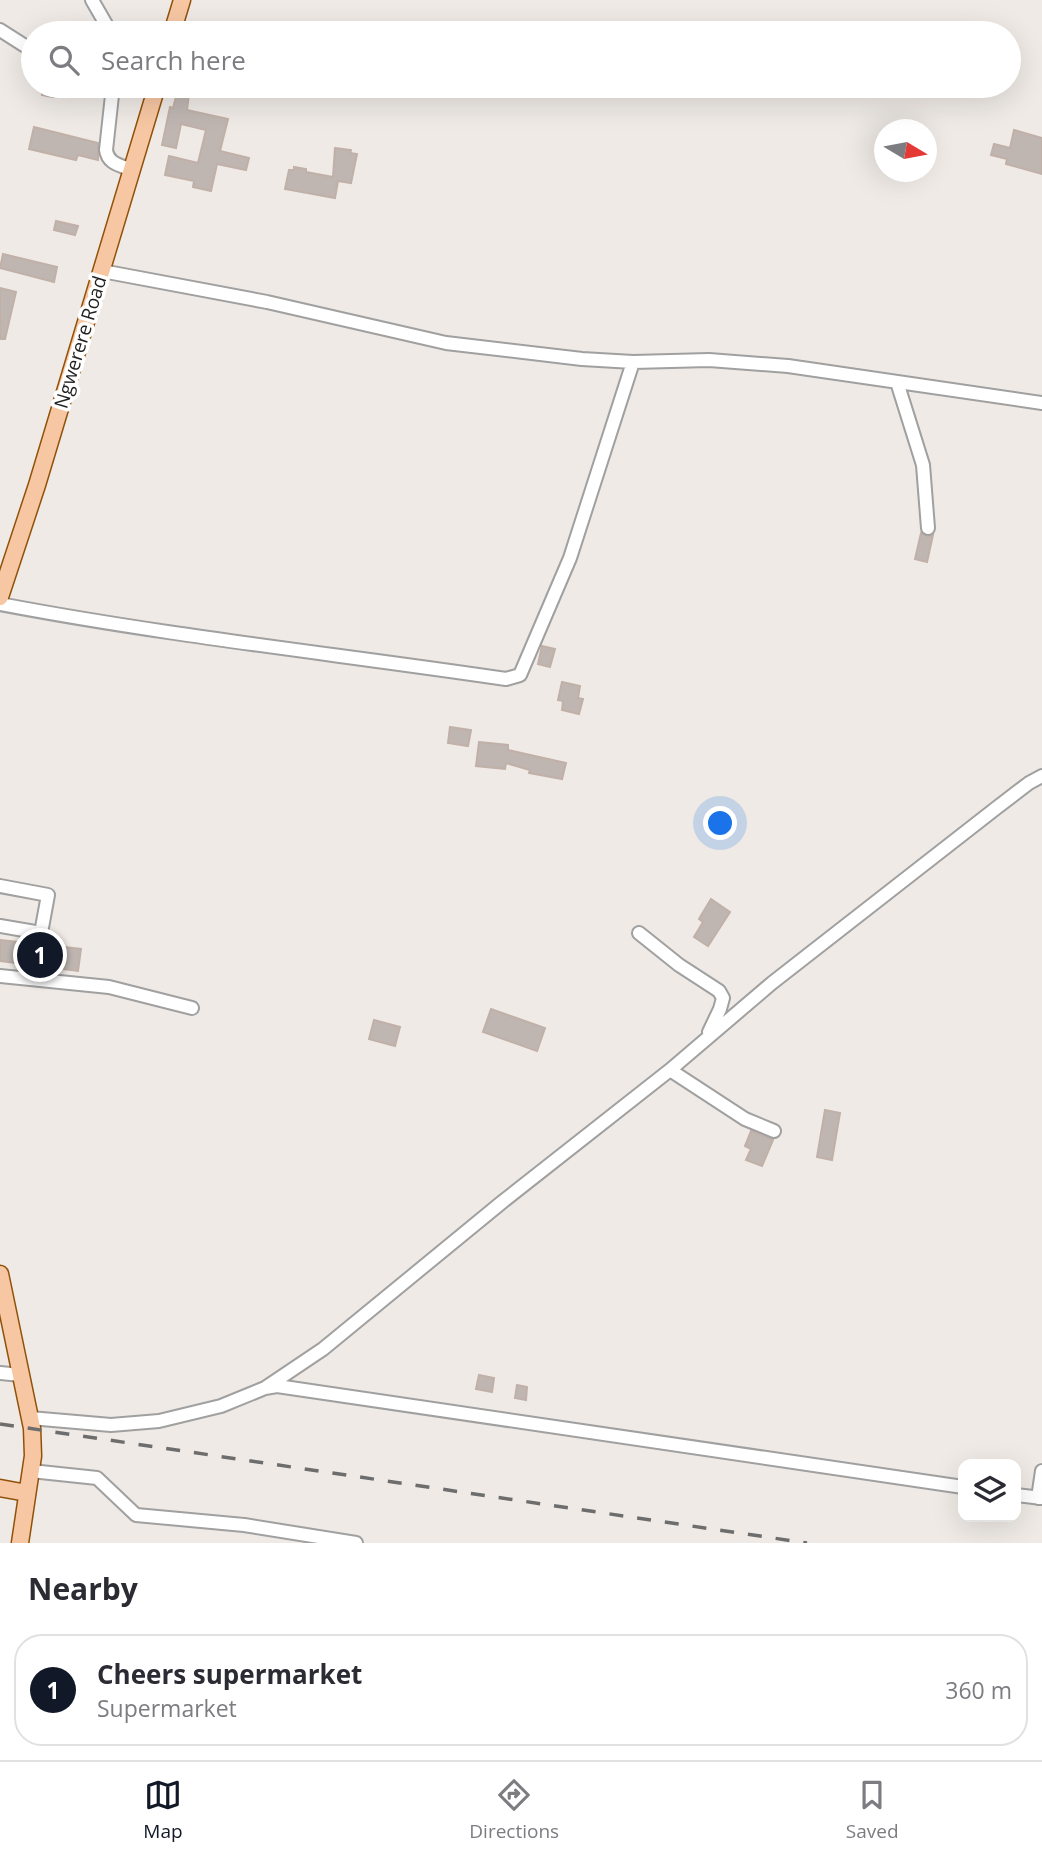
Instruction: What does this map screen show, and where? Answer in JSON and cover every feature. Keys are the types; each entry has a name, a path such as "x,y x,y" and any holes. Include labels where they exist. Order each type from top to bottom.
{"main road":[{"path":"176,21 182,0"},
{"name":"Ngwerere Road","path":"0,597 153,98"},
{"path":"0,1274 30,1418 33,1456 20,1543"},
{"path":"0,1488 27,1493"}],"street":[{"path":"92,0 104,21"},
{"path":"0,30 21,43"},
{"path":"112,98 107,157 112,162 132,170"},
{"path":"102,271 267,302 446,342 530,354 633,362 744,362 1042,403"},
{"path":"0,604 171,634 297,648 506,678 520,675 570,558 633,362"},
{"path":"897,382 923,465 928,528"},
{"path":"30,1418 111,1425 159,1421 221,1406 265,1388 323,1349 500,1203 670,1070 772,983 995,809 1042,776"},
{"path":"0,886 48,895 41,933 0,926"},
{"path":"639,933 679,965 719,991 723,998 713,1027 700,1044"},
{"path":"0,976 110,987 192,1008"},
{"path":"670,1070 722,1106 745,1119 774,1130"},
{"path":"0,1373 21,1375"},
{"path":"265,1388 277,1386 958,1486"},
{"path":"31,1471 97,1478 136,1515 244,1525 356,1543"},
{"path":"1021,1496 1040,1498 1042,1471"}],"building":[{"path":"176,98 188,98 187,110 228,119 220,151 249,158 246,170 217,164 211,191 193,187 194,181 165,175 169,156 198,163 206,130 181,124 176,148 162,145 170,107 173,108"},
{"path":"34,127 98,143 98,160 78,155 76,160 29,149"},
{"path":"1014,130 1042,138 1042,174 1006,164 1007,159 991,155 994,144 1010,148"},
{"path":"335,148 351,150 350,153 357,154 351,183 338,181 335,198 285,189 289,170 294,170 294,167 333,177"},
{"path":"56,221 78,226 75,235 54,230"},
{"path":"3,254 57,267 54,282 0,268"},
{"path":"0,288 16,292 5,339 0,339"},
{"path":"921,533 928,537 933,535 927,562 915,559"},
{"path":"542,646 555,649 550,667 538,664"},
{"path":"562,682 580,686 578,698 583,699 579,714 562,710 563,701 558,700"},
{"path":"450,727 471,730 468,746 448,743"},
{"path":"479,742 508,745 508,750 566,763 562,779 529,773 530,770 506,763 505,769 476,766"},
{"path":"711,899 730,912 708,946 694,937 703,922 699,919"},
{"path":"0,940 81,949 78,971 0,961"},
{"path":"491,1009 545,1028 537,1051 483,1032"},
{"path":"374,1020 400,1027 395,1046 369,1039"},
{"path":"825,1110 840,1113 832,1160 817,1157"},
{"path":"751,1131 773,1140 762,1166 746,1160 751,1149 745,1146"},
{"path":"479,1375 494,1378 492,1392 476,1389"},
{"path":"517,1385 527,1387 526,1400 515,1398"}],"railway":[{"path":"0,1424 807,1543"}],"place":[{"name":"Cheers supermarket","path":"40,955"}]}
